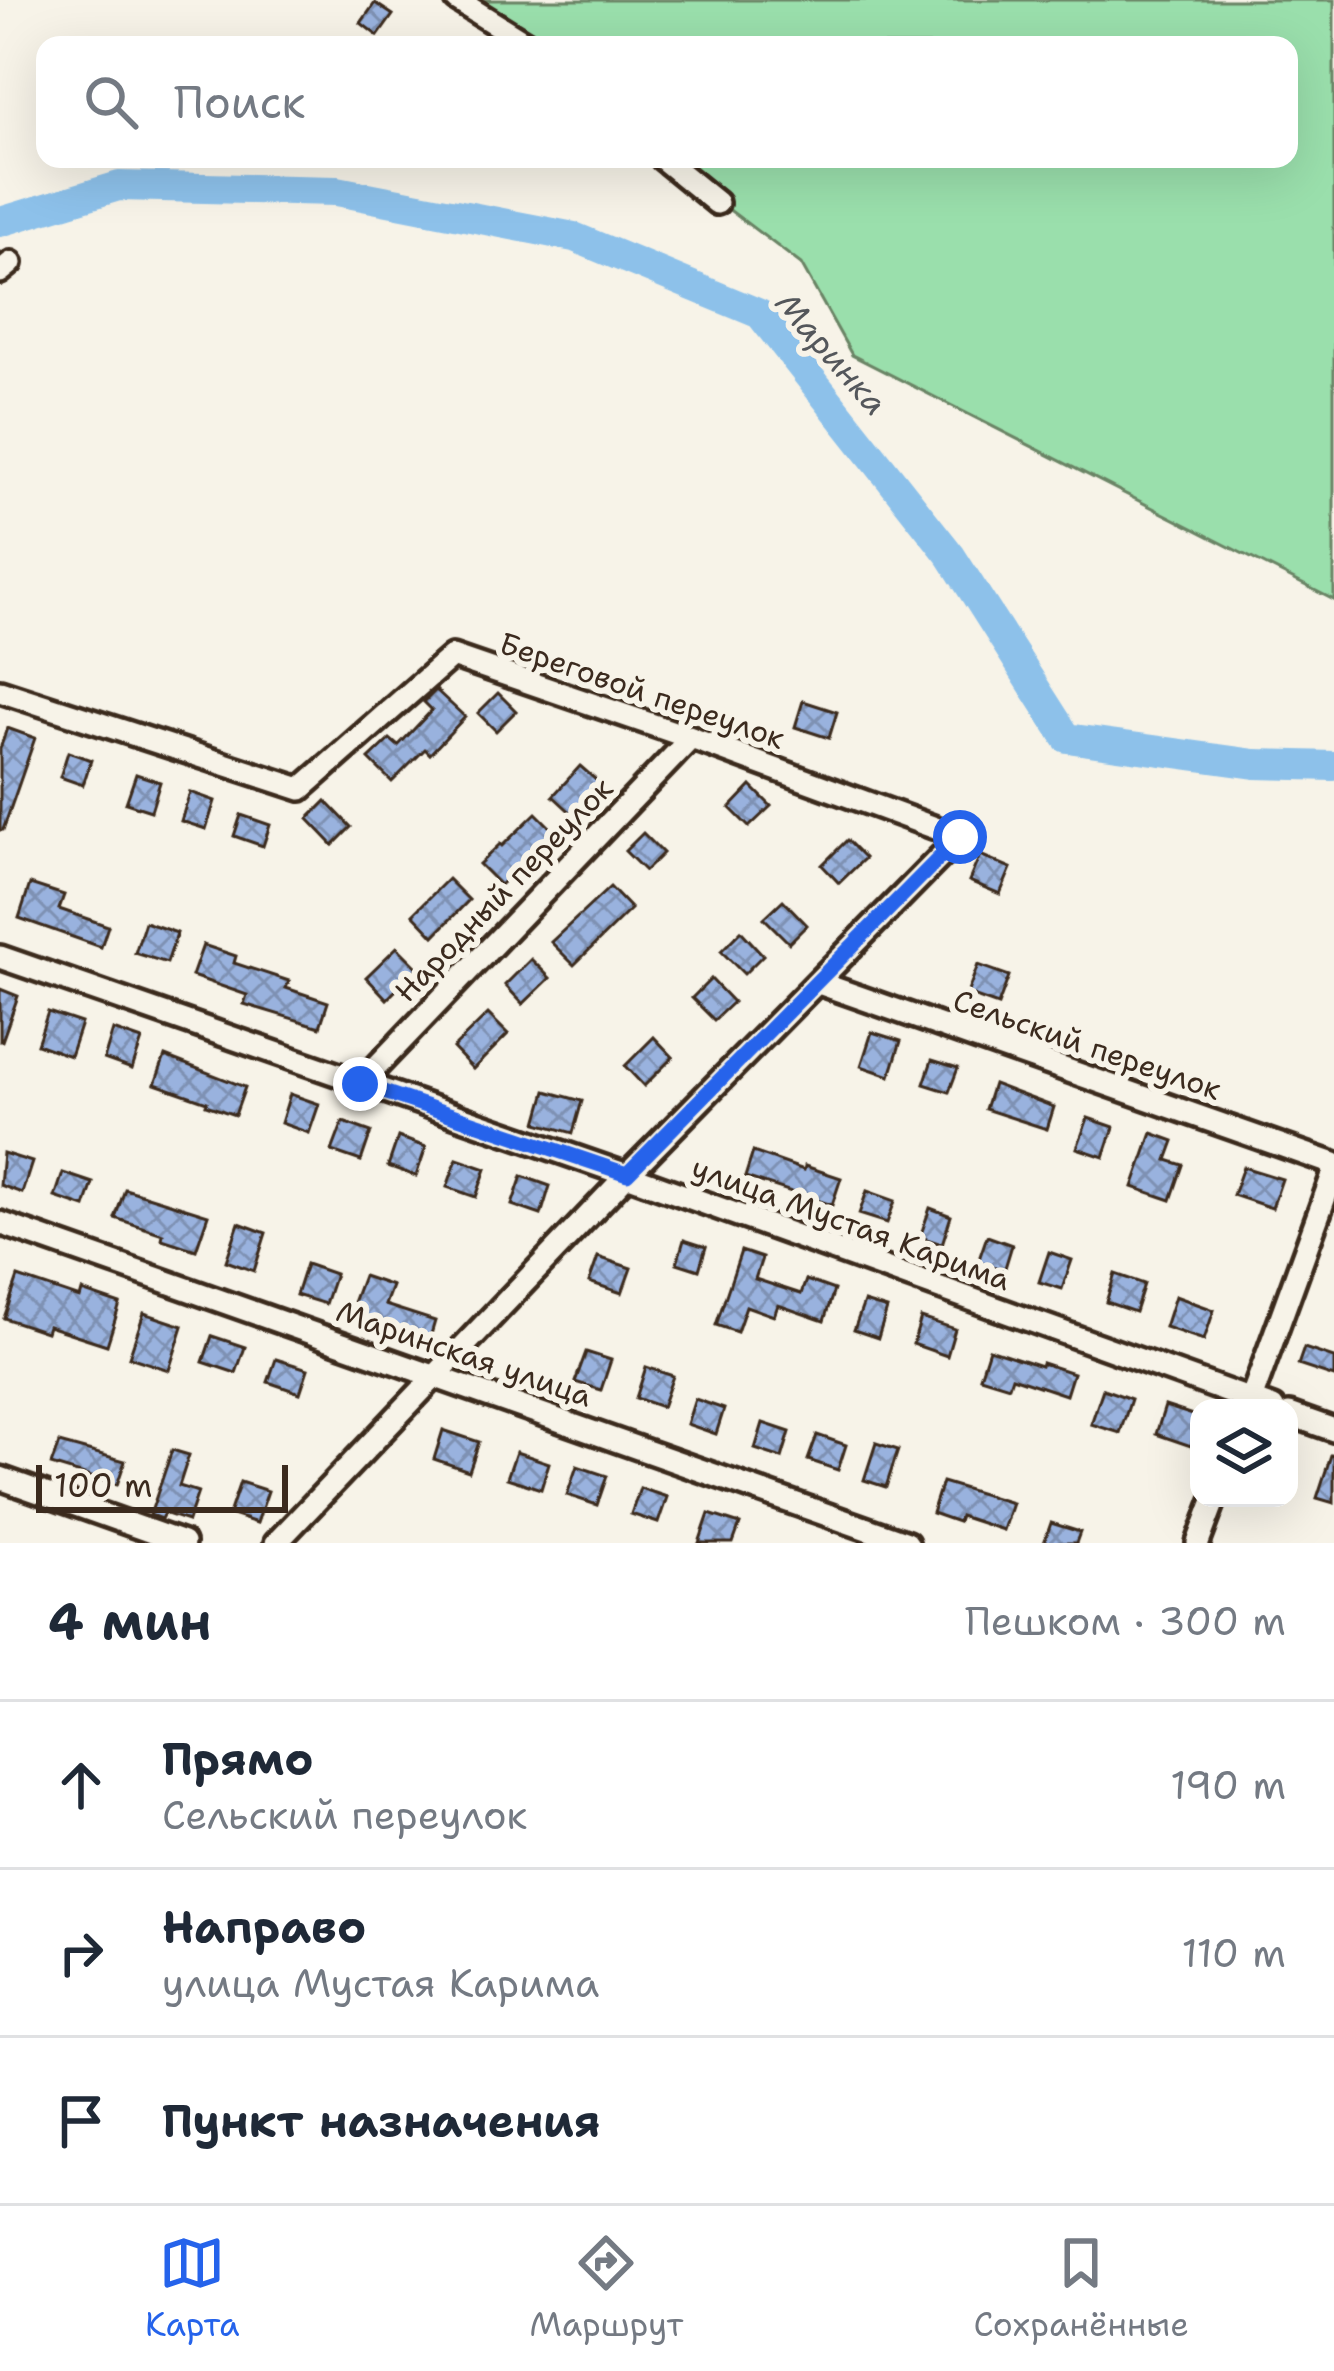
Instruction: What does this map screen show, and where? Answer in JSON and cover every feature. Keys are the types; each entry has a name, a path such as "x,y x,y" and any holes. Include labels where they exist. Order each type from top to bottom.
{"street":[{"path":"457,0 515,36"},
{"path":"674,168 717,203"},
{"name":"Береговой переулок","path":"0,692 301,788 452,656 960,837 819,982"},
{"name":"Народный переулок","path":"360,1084 691,738"},
{"name":"улица Мустая Карима","path":"0,957 627,1174 1242,1399"},
{"path":"276,1543 627,1174 819,982"},
{"name":"Сельский переулок","path":"819,982 1334,1168"},
{"path":"1260,1399 1334,1168"},
{"name":"Маринская улица","path":"0,1223 907,1543"},
{"path":"1298,1417 1334,1430"},
{"path":"0,1478 183,1543"},
{"path":"1198,1543 1212,1507"}],"green space":[{"path":"452,0 1334,0 1334,600 852,355 801,264 674,168 1298,168 1298,36 500,36"}],"building":[{"path":"375,3 393,15 378,36 361,23"},
{"path":"436,690 465,717 430,754 425,749 392,782 369,759 390,739 398,746 432,710 424,702"},
{"path":"498,693 516,711 496,731 478,713"},
{"path":"803,701 837,712 829,738 795,727"},
{"path":"7,728 35,738 0,830 0,749"},
{"path":"68,752 91,760 83,785 60,777"},
{"path":"580,766 604,787 577,818 553,796"},
{"path":"136,774 160,782 151,811 126,803"},
{"path":"751,786 771,806 749,827 730,808"},
{"path":"190,792 215,801 206,829 181,821"},
{"path":"326,801 351,827 333,845 308,819"},
{"path":"536,813 558,835 500,885 479,864"},
{"path":"241,815 270,825 263,846 234,836"},
{"path":"643,833 663,853 645,871 625,851"},
{"path":"847,840 865,858 839,883 822,865"},
{"path":"980,855 1011,868 1000,894 969,881"},
{"path":"448,879 469,900 434,936 413,914"},
{"path":"30,884 64,895 59,909 108,926 101,947 19,918"},
{"path":"610,887 631,909 574,965 551,942"},
{"path":"783,900 807,925 789,943 764,918"},
{"path":"145,922 177,933 167,963 135,953"},
{"path":"741,931 763,955 744,974 721,951"},
{"path":"203,945 236,956 234,963 289,981 286,988 328,1002 320,1027 244,1004 247,995 192,976"},
{"path":"397,947 418,968 387,999 366,977"},
{"path":"531,959 550,978 523,1004 505,985"},
{"path":"978,965 1009,976 998,1005 967,994"},
{"path":"711,979 733,1002 714,1020 692,998"},
{"path":"0,989 18,996 2,1041 0,1041"},
{"path":"48,1012 81,1023 70,1056 37,1044"},
{"path":"488,1014 508,1034 473,1069 453,1048"},
{"path":"113,1030 142,1040 132,1069 104,1059"},
{"path":"872,1032 901,1041 890,1076 861,1066"},
{"path":"654,1037 673,1057 644,1086 625,1066"},
{"path":"165,1056 245,1087 235,1115 155,1084"},
{"path":"932,1060 958,1068 949,1092 924,1084"},
{"path":"993,1084 1054,1107 1047,1129 985,1109"},
{"path":"546,1091 582,1101 573,1133 537,1123"},
{"path":"290,1094 319,1104 309,1133 281,1123"},
{"path":"1088,1118 1114,1127 1104,1157 1077,1148"},
{"path":"343,1122 371,1132 361,1161 332,1151"},
{"path":"1152,1133 1174,1141 1167,1160 1183,1165 1171,1200 1133,1187"},
{"path":"398,1137 426,1147 416,1176 388,1166"},
{"path":"753,1152 841,1178 832,1205 745,1177"},
{"path":"3,1153 32,1162 22,1193 0,1185"},
{"path":"457,1159 486,1169 476,1197 447,1187"},
{"path":"1243,1167 1282,1179 1272,1208 1233,1195"},
{"path":"63,1173 93,1183 85,1207 55,1197"},
{"path":"522,1176 550,1186 541,1215 512,1205"},
{"path":"125,1189 208,1215 196,1250 115,1218"},
{"path":"867,1191 895,1201 887,1223 859,1214"},
{"path":"930,1208 951,1216 942,1244 920,1237"},
{"path":"239,1223 266,1233 254,1271 226,1261"},
{"path":"987,1236 1012,1245 1004,1271 978,1262"},
{"path":"684,1240 706,1247 699,1270 677,1263"},
{"path":"741,1251 762,1258 755,1279 801,1294 806,1280 834,1290 824,1321 778,1305 774,1316 746,1306 737,1332 716,1325"},
{"path":"1049,1252 1072,1260 1062,1289 1039,1282"},
{"path":"598,1257 631,1268 622,1293 589,1282"},
{"path":"306,1264 335,1274 325,1304 296,1295"},
{"path":"1115,1274 1144,1284 1135,1312 1106,1302"},
{"path":"363,1276 392,1286 385,1305 435,1321 427,1348 348,1316"},
{"path":"18,1277 80,1298 82,1291 120,1304 107,1345 4,1318"},
{"path":"1175,1296 1214,1310 1204,1340 1165,1327"},
{"path":"864,1302 887,1309 878,1338 854,1330"},
{"path":"144,1313 183,1326 169,1370 129,1357"},
{"path":"921,1318 955,1329 947,1356 913,1344"},
{"path":"212,1336 245,1347 236,1373 203,1362"},
{"path":"1304,1348 1334,1358 1334,1377 1298,1365"},
{"path":"989,1349 1073,1373 1066,1395 1012,1377 1009,1386 980,1377"},
{"path":"586,1352 611,1360 601,1390 575,1382"},
{"path":"276,1359 308,1369 300,1393 268,1382"},
{"path":"646,1367 673,1376 662,1407 636,1398"},
{"path":"1103,1389 1131,1399 1120,1433 1091,1424"},
{"path":"695,1399 724,1409 716,1434 687,1424"},
{"path":"1165,1406 1190,1414 1190,1446 1156,1434"},
{"path":"763,1423 790,1432 782,1458 755,1449"},
{"path":"443,1430 479,1442 469,1471 434,1459"},
{"path":"817,1435 846,1445 838,1470 808,1460"},
{"path":"59,1443 125,1461 117,1485 51,1465"},
{"path":"876,1443 898,1450 886,1487 864,1480"},
{"path":"172,1450 189,1455 179,1486 198,1492 188,1521 164,1513 161,1519 150,1515"},
{"path":"516,1452 549,1463 541,1489 507,1478"},
{"path":"1334,1455 1334,1503 1317,1498"},
{"path":"577,1466 607,1476 597,1505 567,1495"},
{"path":"240,1482 268,1491 257,1523 229,1514"},
{"path":"942,1482 1012,1503 1003,1530 960,1516 958,1522 932,1513"},
{"path":"640,1488 667,1497 658,1523 631,1514"},
{"path":"709,1514 740,1524 733,1543 699,1543"},
{"path":"1051,1523 1080,1532 1076,1543 1044,1543"}],"waterway":[{"name":"Маринка","path":"0,222 119,186 337,191 574,237 760,314 951,556 1067,738 1255,764 1334,766"}],"route":[{"path":"360,1084 627,1174 960,837"}]}
